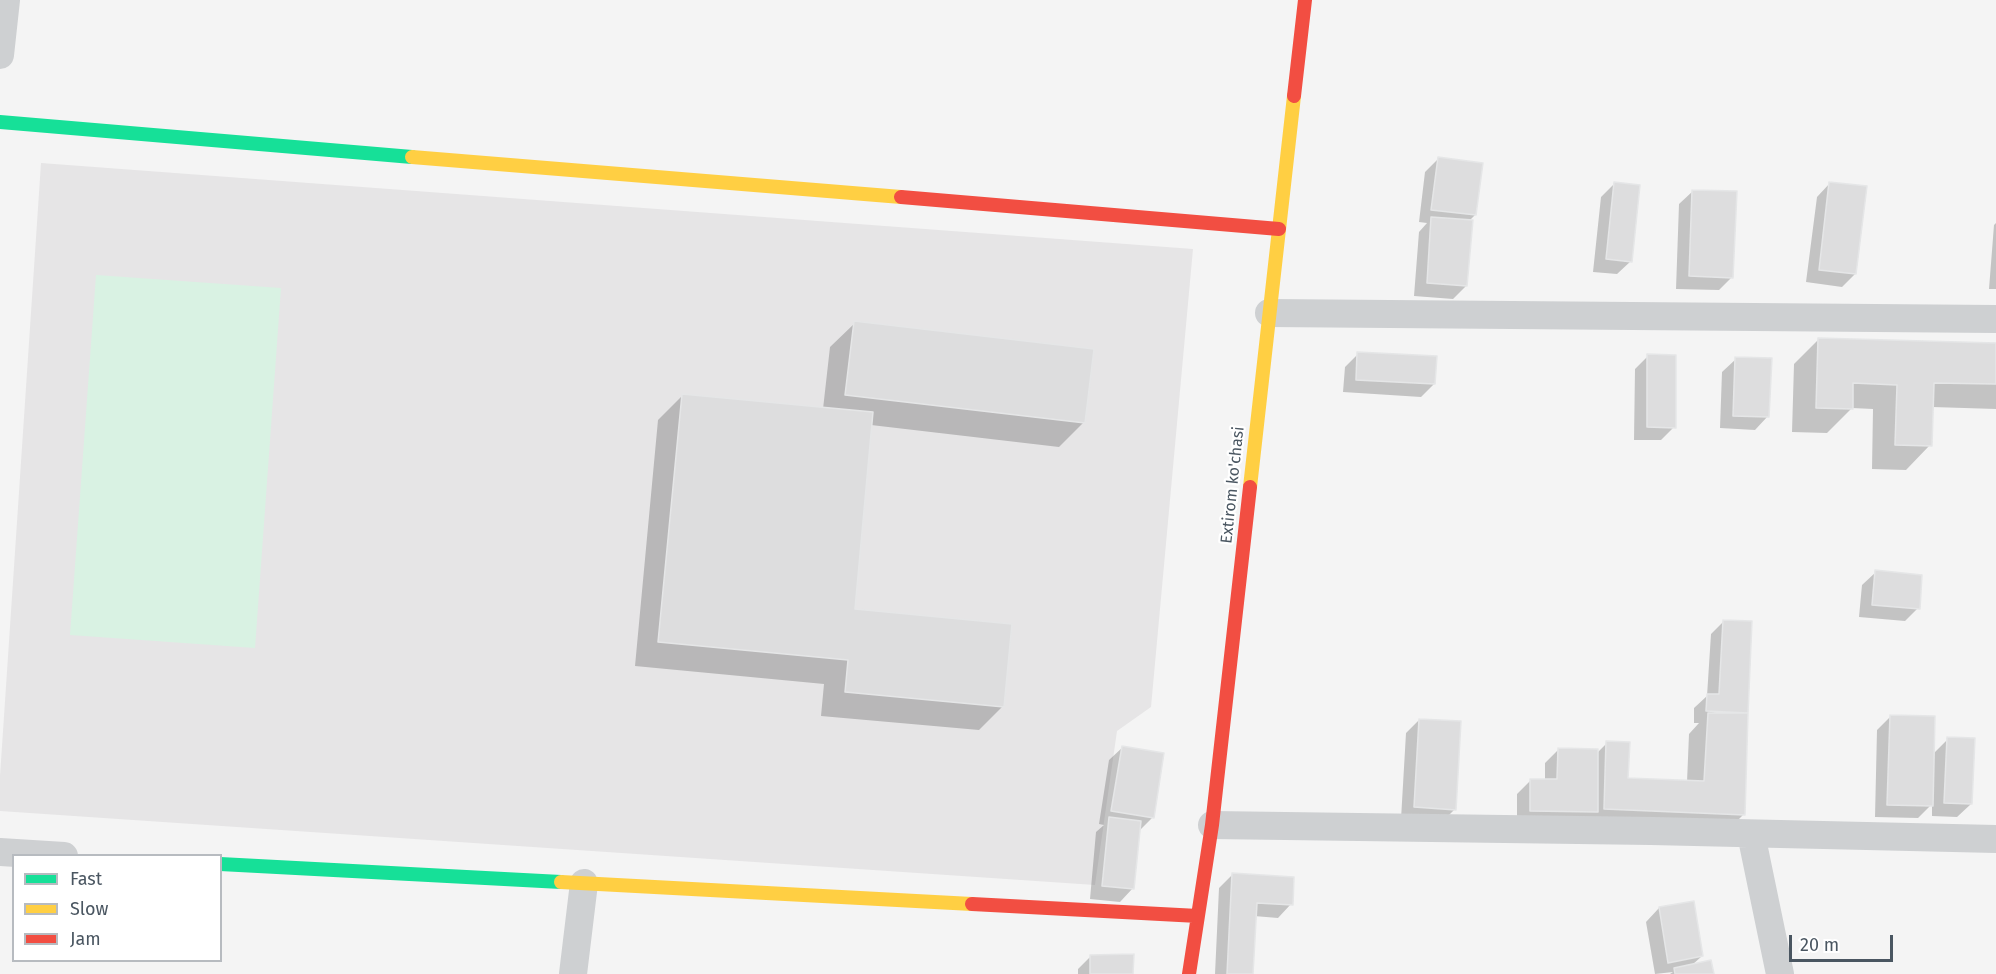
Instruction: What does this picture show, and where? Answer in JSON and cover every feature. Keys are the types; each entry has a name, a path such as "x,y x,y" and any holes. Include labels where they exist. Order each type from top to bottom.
{"street":[{"path":"0,55 6,0"},
{"name":"Extirom ko'chasi","path":"1190,974 1212,825 1305,0"},
{"path":"0,122 1279,229"},
{"path":"1269,314 1996,319"},
{"path":"1212,825 1996,839"},
{"path":"1751,834 1780,974"},
{"path":"0,852 43,854"},
{"path":"222,864 1198,916"},
{"path":"573,974 584,883"}],"shaded area":[{"path":"41,163 1193,249 1151,707 1117,731 1095,885 0,811 0,776"}],"green space":[{"path":"96,275 281,288 255,648 70,635"}],"building":[{"path":"1438,157 1483,163 1476,215 1431,210"},
{"path":"1614,182 1640,185 1632,262 1606,259"},
{"path":"1829,182 1867,186 1856,274 1819,270"},
{"path":"1692,190 1737,191 1733,278 1689,276"},
{"path":"1431,217 1473,220 1467,286 1427,283"},
{"path":"854,321 1094,349 1085,423 845,395"},
{"path":"1818,338 1996,343 1996,384 1934,383 1932,446 1895,445 1897,385 1853,383 1853,409 1816,408"},
{"path":"1357,352 1437,356 1435,384 1356,380"},
{"path":"1647,354 1676,355 1676,428 1647,427"},
{"path":"1735,357 1772,358 1769,417 1733,416"},
{"path":"682,394 873,412 855,609 1012,624 1004,707 845,692 848,660 658,642"},
{"path":"1875,570 1922,575 1920,609 1872,605"},
{"path":"1723,620 1752,621 1748,713 1706,711 1707,694 1719,694"},
{"path":"1708,713 1748,713 1745,815 1604,809 1606,741 1630,742 1628,778 1704,781"},
{"path":"1890,715 1935,716 1933,806 1887,805"},
{"path":"1419,719 1461,721 1456,810 1414,807"},
{"path":"1947,737 1975,738 1972,804 1944,803"},
{"path":"1122,746 1164,753 1154,818 1111,811"},
{"path":"1558,748 1598,749 1598,812 1530,811 1530,779 1557,779"},
{"path":"1109,817 1141,821 1134,889 1102,886"},
{"path":"1232,873 1294,877 1293,905 1257,903 1253,974 1227,974"},
{"path":"1694,901 1703,956 1668,963 1659,907"},
{"path":"1134,954 1133,974 1090,974 1090,955"},
{"path":"1711,960 1714,974 1675,974 1674,968"}],"traffic: fast":[{"path":"0,122 412,157"},
{"path":"222,864 561,882"}],"traffic: slow":[{"path":"1250,487 1294,96"},
{"path":"412,157 901,197"},
{"path":"561,882 972,904"}],"traffic: jam":[{"path":"1294,96 1305,0"},
{"path":"901,197 1279,229"},
{"path":"1189,974 1212,825 1250,487"},
{"path":"972,904 1198,916"}]}
